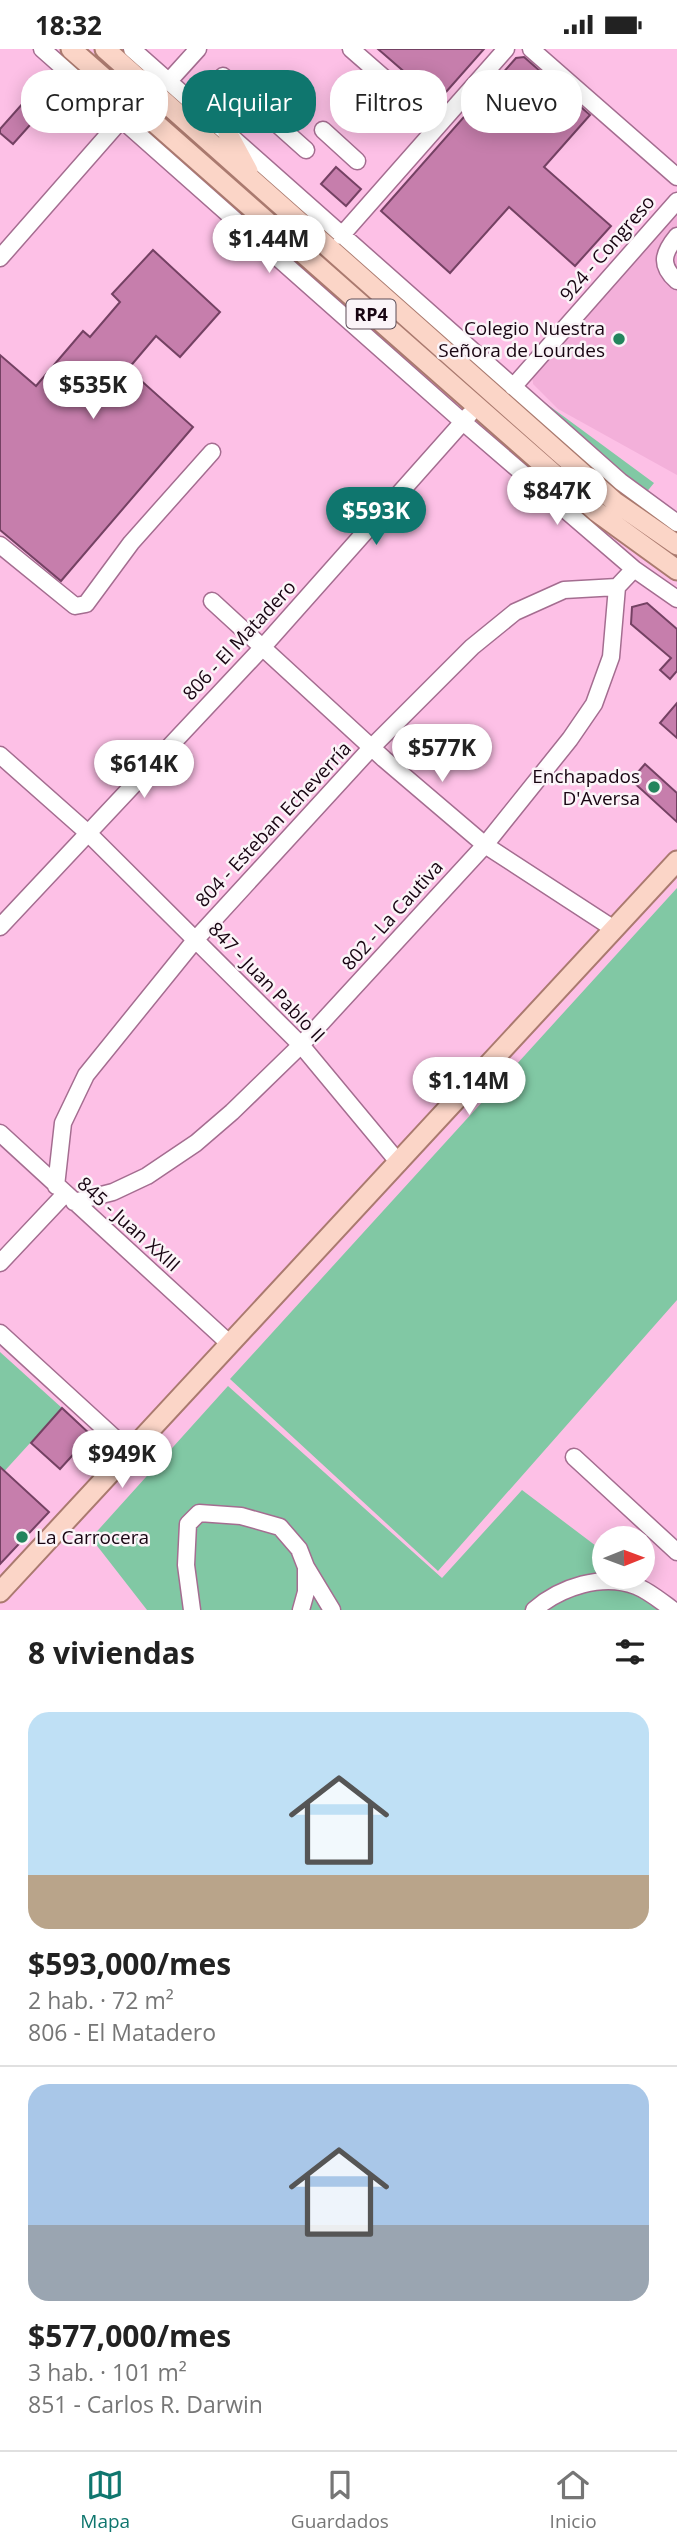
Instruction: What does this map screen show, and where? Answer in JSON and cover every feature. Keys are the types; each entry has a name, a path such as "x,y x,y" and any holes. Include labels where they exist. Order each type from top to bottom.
{"main road":[{"name":"RP4","path":"71,49 90,70"},
{"name":"RP4","path":"105,49 615,502 677,545"},
{"name":"RP4","path":"152,133 470,415 677,570"},
{"path":"228,134 253,181"},
{"path":"0,1592 677,861"}],"street":[{"path":"42,49 71,70"},
{"path":"132,49 621,482 677,523"},
{"path":"169,81 198,49"},
{"path":"351,49 374,70"},
{"path":"447,115 506,49"},
{"path":"531,49 677,177"},
{"path":"323,130 357,161"},
{"path":"0,258 110,133"},
{"path":"287,133 306,150"},
{"path":"341,236 431,133"},
{"name":"924 - Congreso","path":"513,387 677,201"},
{"path":"677,236 667,249 664,261 667,272 677,281"},
{"path":"470,415 634,569 677,599"},
{"name":"806 - El Matadero","path":"0,927 262,648 470,415"},
{"path":"0,545 75,606 86,604 131,543 212,452"},
{"path":"617,587 634,569"},
{"name":"804 - Esteban Echeverría","path":"65,1194 60,1137 76,1091 195,939 372,747 472,647 515,612 564,590 617,587"},
{"name":"802 - La Cautiva","path":"65,1194 127,1187 169,1163 232,1112 300,1045 485,845 570,739 594,704 611,657 617,587"},
{"path":"212,601 372,747 485,845 614,929"},
{"name":"847 - Juan Pablo II","path":"0,755 88,833 300,1045 399,1163"},
{"name":"845 - Juan XXIII","path":"0,1133 230,1344"},
{"path":"0,1263 65,1194"},
{"path":"0,1333 130,1452"},
{"path":"574,1457 677,1552"},
{"path":"192,1610 186,1565 188,1524 199,1513 241,1516 280,1527 290,1535 332,1610"},
{"path":"301,1610 306,1592 306,1567"},
{"path":"534,1610 569,1588 607,1582 639,1587 673,1610"}],"shaded area":[{"name":"Colegio Nuestra Señora de Lourdes","path":"677,208 677,475 558,409 533,384 532,373"}],"green space":[{"path":"521,385 654,483 645,494"},
{"path":"677,888 677,1300 438,1571 230,1379"},
{"path":"0,1352 62,1408 0,1476"},
{"path":"228,1386 442,1578 522,1490 592,1543 592,1589 652,1589 677,1610 147,1610 91,1538"}],"building":[{"path":"378,49 484,49 465,70 461,70 461,75 447,91 447,70 402,70"},
{"path":"524,57 539,70 505,70 516,58"},
{"path":"21,105 23,133 13,144 0,133 0,129"},
{"path":"582,108 590,115 582,124"},
{"path":"461,120 461,133 574,133 544,167 611,226 575,266 509,207 450,273 381,211"},
{"path":"336,167 361,189 346,206 321,184"},
{"path":"153,250 220,312 180,357 156,336 128,369 193,427 61,581 0,530 0,355 36,386 83,331 90,337 120,302 112,294"},
{"path":"647,603 677,629 677,671 670,679 660,670 671,658 631,624 632,607"},
{"path":"677,703 677,738 660,723"},
{"name":"Enchapados D'Aversa","path":"645,764 677,793 677,822 631,780"},
{"path":"62,1408 91,1435 60,1469 31,1443"},
{"path":"0,1467 49,1512 0,1564"}],"place":[{"name":"Colegio Nuestra Señora de Lourdes","path":"619,339"},
{"name":"Enchapados D'Aversa","path":"654,787"},
{"name":"La Carrocera","path":"22,1537"}]}
